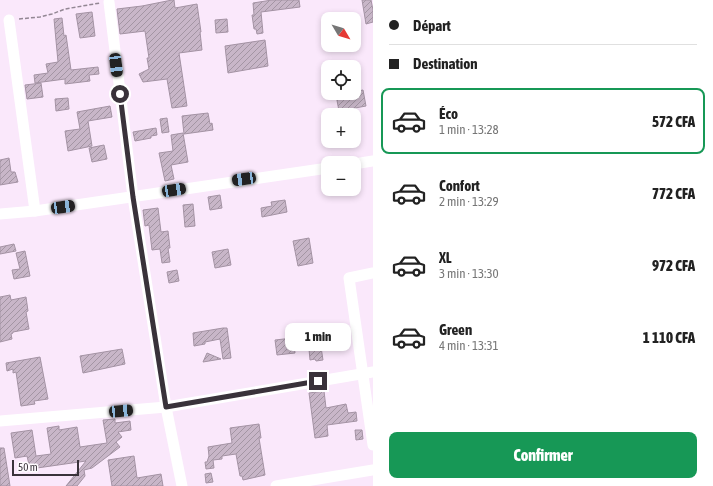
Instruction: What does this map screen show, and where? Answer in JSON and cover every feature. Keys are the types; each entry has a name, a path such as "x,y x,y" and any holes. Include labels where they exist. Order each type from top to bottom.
{"street":[{"path":"109,2 133,197 166,407 182,486"},
{"path":"9,20 35,211"},
{"path":"361,163 373,162"},
{"path":"0,214 35,211 230,181 321,169"},
{"path":"373,273 349,278 368,373 373,445"},
{"path":"0,421 166,407 368,373"},
{"path":"276,486 373,470"}],"path":[{"path":"9,20 40,17 65,9 109,2"}],"building":[{"path":"174,0 175,8 197,4 202,50 179,53 187,106 172,108 167,79 143,82 139,74 149,69 145,31 120,34 117,9"},
{"path":"272,0 299,0 300,7 261,12 263,33 257,34 256,29 254,29 252,15 254,15 253,3"},
{"path":"362,0 371,0 373,22 366,24"},
{"path":"92,12 95,36 80,38 76,14"},
{"path":"62,18 71,70 98,67 99,74 89,75 90,81 65,84 65,79 35,83 34,75 48,73 46,64 58,62 54,19"},
{"path":"227,19 228,32 216,33 215,20"},
{"path":"265,40 268,66 228,73 225,46"},
{"path":"41,83 43,97 27,99 25,85"},
{"path":"361,90 363,90 366,106 355,108 338,108 337,100 361,100"},
{"path":"68,98 69,109 56,111 55,99"},
{"path":"110,106 112,117 88,121 92,146 68,151 65,131 80,129 77,112"},
{"path":"208,113 213,130 184,134 182,116"},
{"path":"167,118 169,132 162,133 160,119"},
{"path":"156,128 157,135 151,136 151,138 135,141 133,132"},
{"path":"183,133 188,162 171,165 174,179 165,181 159,153 173,151 171,135"},
{"path":"104,145 107,159 92,162 89,148"},
{"path":"9,158 11,172 15,172 18,182 0,185 0,160"},
{"path":"220,195 222,208 210,210 208,197"},
{"path":"285,200 287,212 262,217 261,208 272,206 271,202"},
{"path":"193,204 195,226 185,227 183,205"},
{"path":"158,208 161,232 168,231 170,262 162,263 160,249 152,250 149,225 145,226 143,210"},
{"path":"309,238 313,263 298,266 293,241"},
{"path":"14,244 16,251 0,254 0,247"},
{"path":"228,249 231,265 215,268 212,252"},
{"path":"25,251 30,276 14,279 12,270 20,269 16,253"},
{"path":"177,270 179,281 169,283 167,272"},
{"path":"10,295 11,300 26,297 28,311 26,312 29,329 13,332 11,334 12,339 0,342 0,297"},
{"path":"227,328 231,358 223,359 220,339 194,346 193,333"},
{"path":"331,335 332,343 320,345 319,337"},
{"path":"293,338 295,353 277,355 275,340"},
{"path":"321,347 323,360 310,360 309,349"},
{"path":"122,349 125,364 83,373 80,356"},
{"path":"207,353 221,359 203,362"},
{"path":"40,357 48,399 34,401 35,404 21,406 16,372 13,373 13,369 7,371 6,363"},
{"path":"324,391 326,408 346,404 348,413 356,412 357,421 327,425 328,436 315,438 309,393"},
{"path":"115,419 115,423 130,421 131,430 118,432 122,437 116,442 120,447 92,468 84,470 85,476 77,486 66,486 86,461 30,469 27,456 15,458 11,433 32,430 36,456 51,454 47,428 59,426 59,430 77,427 80,447 107,443 103,420"},
{"path":"259,424 261,438 259,438 265,475 243,480 242,476 240,476 236,454 222,456 222,459 213,460 214,468 206,469 205,462 207,462 209,456 208,447 232,443 230,428"},
{"path":"355,430 362,430 363,439 356,440"},
{"path":"0,448 4,448 10,486 0,486"},
{"path":"134,456 137,478 161,474 163,486 112,486 108,460"},
{"path":"211,473 213,482 206,483 205,474"}],"route":[{"path":"120,94 133,197 166,407 318,381"}]}
